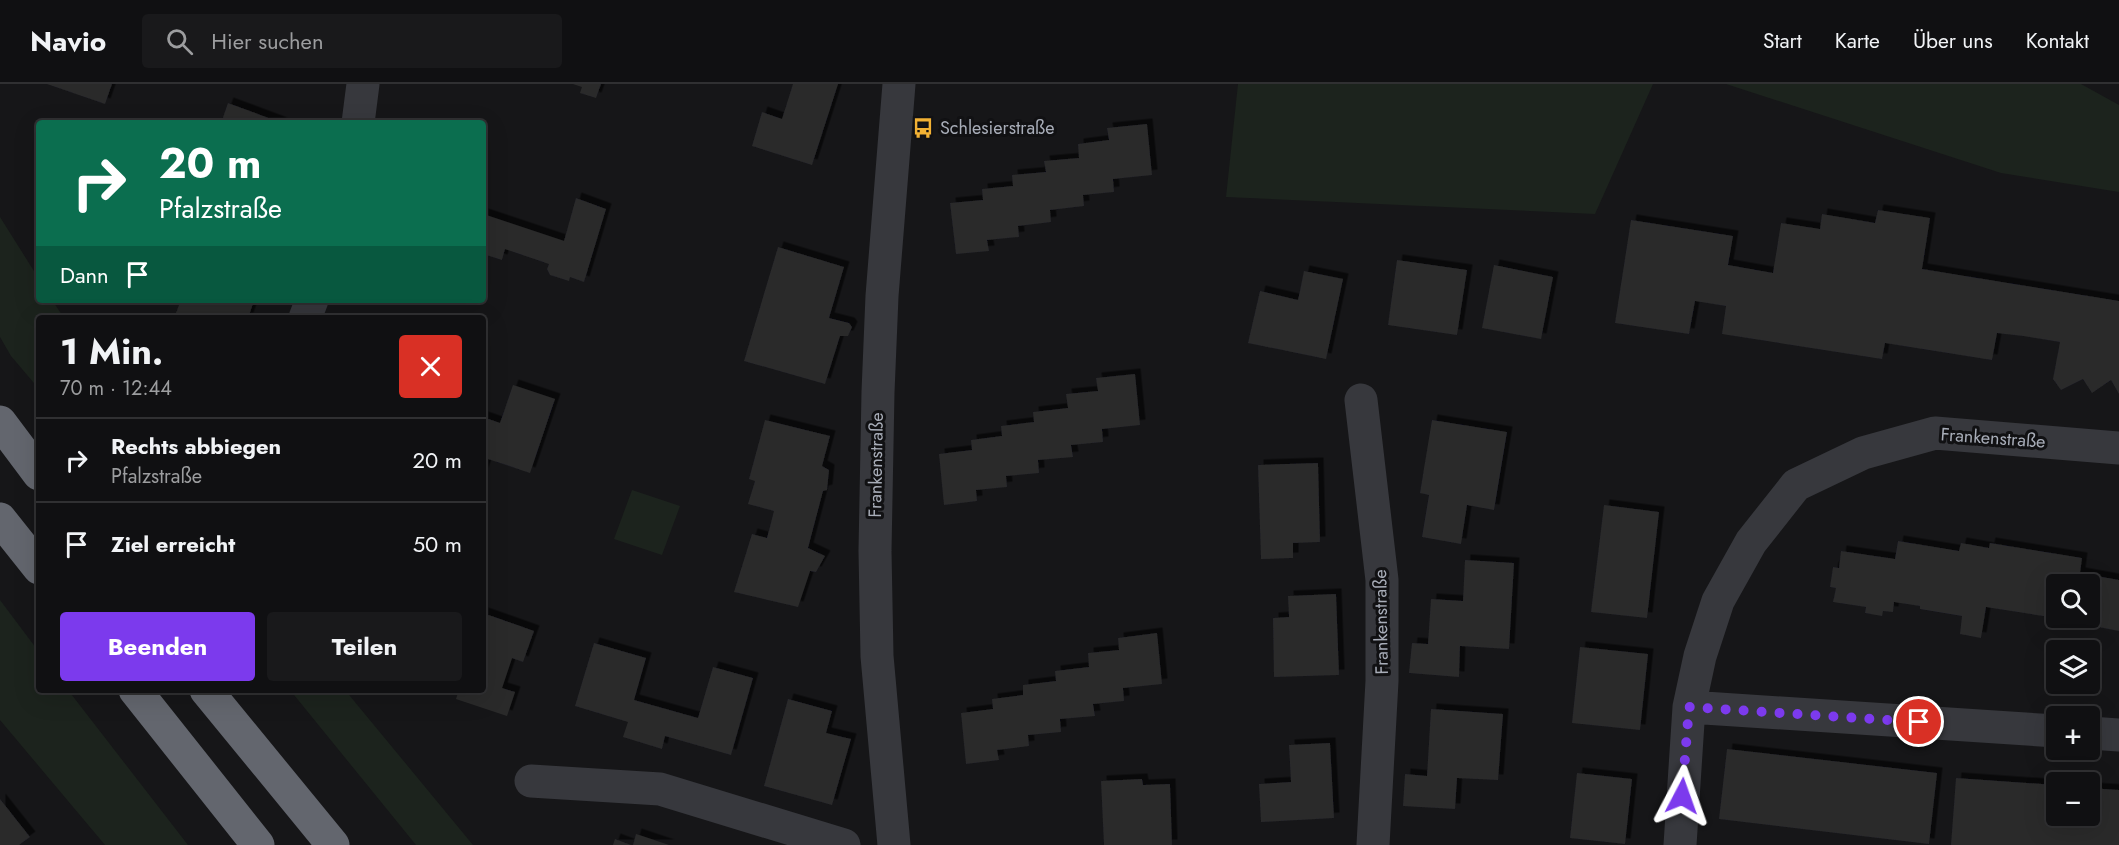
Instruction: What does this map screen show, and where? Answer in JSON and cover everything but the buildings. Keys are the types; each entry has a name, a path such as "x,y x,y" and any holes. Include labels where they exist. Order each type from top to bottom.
{"highway":[{"path":"0,422 36,470"},
{"path":"0,519 36,564"},
{"path":"137,693 258,845"},
{"path":"208,693 333,845"}],"street":[{"path":"358,120 363,84"},
{"name":"Frankenstraße","path":"894,845 877,656 875,551 882,296 898,84"},
{"name":"Frankenstraße","path":"1361,400 1382,580 1382,681 1373,845"},
{"name":"Frankenstraße","path":"1680,845 1689,707 1700,657 1718,601 1751,542 1796,485 1863,453 1935,433 2119,448"},
{"path":"1689,707 2046,729"},
{"path":"2100,734 2119,735"},
{"path":"531,781 660,789 844,845"}],"shaded area":[{"path":"1238,84 1653,84 1595,214 1226,197"},
{"path":"1726,84 2081,84 2119,105 2119,192 2001,173"},
{"path":"0,217 36,274 36,303 54,303 62,315 36,315 36,385 11,356 0,337"},
{"path":"632,490 680,506 662,555 614,539"},
{"path":"0,600 36,648 36,693 70,693 188,845 105,845 0,720"},
{"path":"292,693 347,693 473,845 416,845"}],"place":[{"name":"Schlesierstraße","path":"923,128"}],"route":[{"path":"1682,796 1689,707 1919,722"}]}
